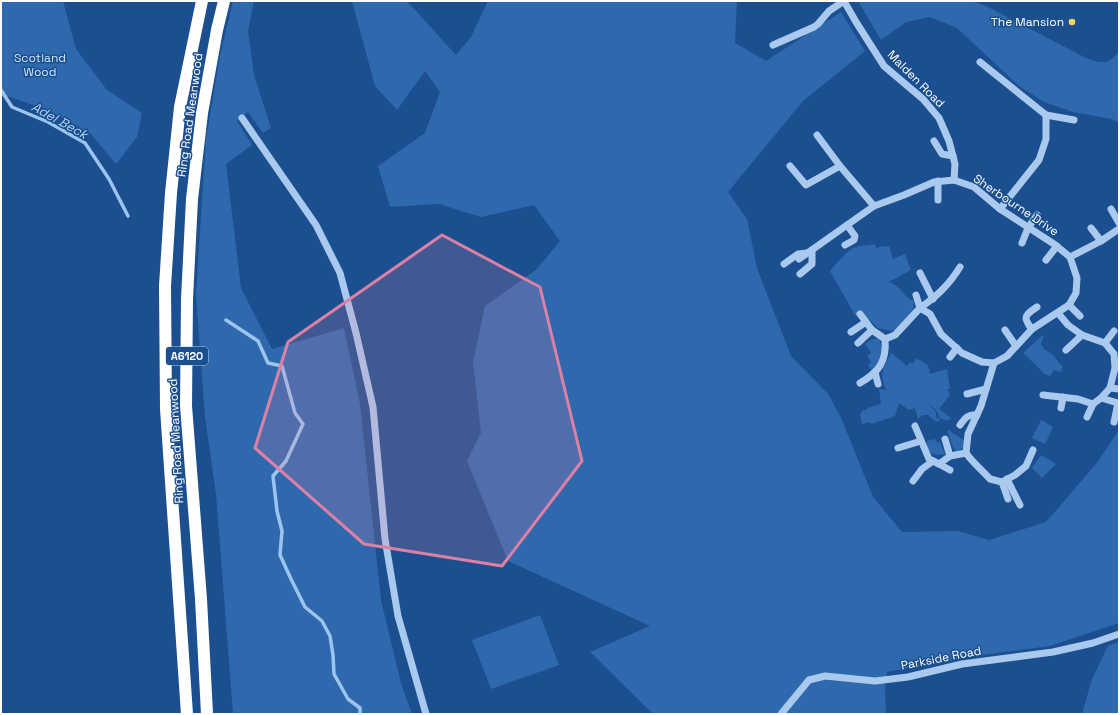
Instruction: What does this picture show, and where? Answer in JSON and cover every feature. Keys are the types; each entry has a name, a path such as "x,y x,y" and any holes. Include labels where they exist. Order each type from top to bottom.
{"highway":[{"name":"Ring Road Meanwood","path":"187,714 166,409 165,286 171,193 180,107 202,1"},
{"name":"Ring Road Meanwood","path":"207,714 201,599 186,406 187,299 192,199 202,113 217,30 224,1"}],"street":[{"name":"Malden Road","path":"844,1 884,66 923,99 939,118 949,141 956,164 954,180"},
{"path":"773,46 814,27 829,11 844,1"},
{"path":"980,62 1046,116 1074,120"},
{"path":"1000,209 1039,160 1046,140 1046,116"},
{"path":"242,118 316,225 340,272 373,407 385,539 398,616 426,714"},
{"path":"817,135 840,166 874,206"},
{"path":"934,141 942,154 953,156"},
{"path":"790,166 806,185 840,166"},
{"name":"Sherbourne Drive","path":"799,259 874,206 934,182 954,180 974,187 1000,209 1057,246 1070,257"},
{"path":"938,182 938,200"},
{"path":"1112,209 1119,224"},
{"path":"1022,243 1028,228 1038,215"},
{"path":"845,245 854,240 855,236 847,225"},
{"path":"1091,228 1101,240"},
{"path":"916,295 920,308 930,314 941,334 962,353 982,362 994,363 1007,356 1032,329 1058,313 1069,304 1076,293 1077,278 1070,257 1118,231"},
{"path":"1046,260 1057,246"},
{"path":"784,264 798,254 810,251 812,264 800,274"},
{"path":"885,339 895,335 920,308 933,299 952,280 960,267"},
{"path":"920,273 933,299"},
{"path":"1069,304 1080,316"},
{"path":"1032,329 1026,322 1026,317 1028,313 1037,307"},
{"path":"1058,313 1068,325 1082,335 1106,343 1114,354 1115,368 1110,388 1093,404 1086,417"},
{"path":"860,314 872,330 885,339"},
{"path":"851,332 866,322"},
{"path":"858,343 872,330"},
{"path":"1005,330 1016,346"},
{"path":"1106,343 1114,331"},
{"path":"1066,350 1082,335"},
{"path":"860,383 872,376 881,365 886,351 885,339"},
{"path":"950,357 957,348"},
{"path":"994,363 981,406 968,434 966,453 972,462 982,469 990,479 1005,480 1015,475 1026,466 1033,450"},
{"path":"875,372 878,384"},
{"path":"1110,388 1119,389"},
{"path":"967,394 986,389"},
{"path":"1043,395 1078,399 1093,404"},
{"path":"1061,408 1063,398"},
{"path":"1101,398 1118,403 1114,422"},
{"path":"960,425 966,417 977,415"},
{"path":"915,426 929,459 950,470"},
{"path":"945,439 950,456"},
{"path":"898,448 921,441"},
{"path":"913,481 922,469 950,456 966,453"},
{"path":"1005,480 1008,499"},
{"path":"1005,480 1020,505"},
{"name":"Parkside Road","path":"781,714 809,680 825,676 875,681 908,677 962,664 1053,652 1093,643 1119,634"}],"highlighted area":[{"path":"442,235 540,287 582,461 502,566 364,544 255,448 288,342"}],"green space":[{"name":"Scotland Wood","path":"1,1 63,1 76,49 107,90 142,113 137,137 116,164 90,133 48,110 1,94"},
{"path":"233,1 254,1 248,31 254,75 271,128 263,133 248,112 237,121 252,145 226,164 241,288 272,349 344,328 360,404 381,600 401,683 412,714 233,714 216,494 205,417 196,294 206,139 220,56"},
{"path":"352,1 407,1 456,55 471,37 488,1 737,1 735,43 766,61 841,12 865,51 803,101 728,192 747,219 757,268 791,356 829,395 842,420 873,497 902,532 958,531 989,540 1046,522 1096,464 1119,430 1119,623 1050,646 975,656 887,672 885,688 886,714 653,714 590,652 650,626 508,561 467,461 481,433 473,362 485,306 537,269 560,241 534,205 481,217 439,204 390,207 378,166 425,133 440,92 425,71 397,110 375,86"},
{"path":"858,1 972,1 986,6 1088,59 1098,62 1106,62 1119,51 1119,123 1112,119 1073,112 1044,102 1019,86 957,28 930,17 906,22 881,40"},
{"path":"875,244 876,248 889,246 893,259 905,254 911,270 889,282 894,284 907,297 914,301 913,310 900,326 892,331 878,328 869,319 855,315 830,271 848,251 857,246"},
{"path":"1043,335 1041,344 1044,349 1053,355 1062,365 1060,372 1054,370 1050,376 1046,375 1023,353"},
{"path":"872,339 879,339 882,352 878,363 871,369 868,365 871,362 867,356 871,353 865,344"},
{"path":"891,353 907,366 910,362 913,364 916,358 928,365 930,374 947,369 950,389 947,389 950,395 939,409 951,418 947,421 940,418 937,411 926,402 936,412 936,417 941,420 936,422 928,415 923,415 918,419 915,408 909,410 899,403 895,416 871,424 870,422 862,424 860,414 863,410 867,410 867,408 881,404 879,389 886,390 882,374"},
{"path":"1041,420 1053,427 1045,444 1032,438"},
{"path":"949,430 964,440 963,448 957,452 953,447 947,431"},
{"path":"935,439 937,443 940,442 945,454 938,455 932,453 928,449 927,441"},
{"path":"1041,455 1056,464 1042,478 1032,468"},
{"path":"540,615 559,665 491,689 472,640"},
{"path":"1119,642 1119,714 1082,714 1092,679 1108,646"}],"waterway":[{"name":"Adel Beck","path":"1,90 12,107 48,122 85,143 109,179 128,216"},
{"path":"226,320 258,341 268,363 282,366 295,413 303,424 286,461 273,476 277,511 282,531 280,555 305,607 322,621 330,636 334,674 348,699 360,708 360,714"}],"place":[{"name":"The Mansion","path":"1072,22"}]}
